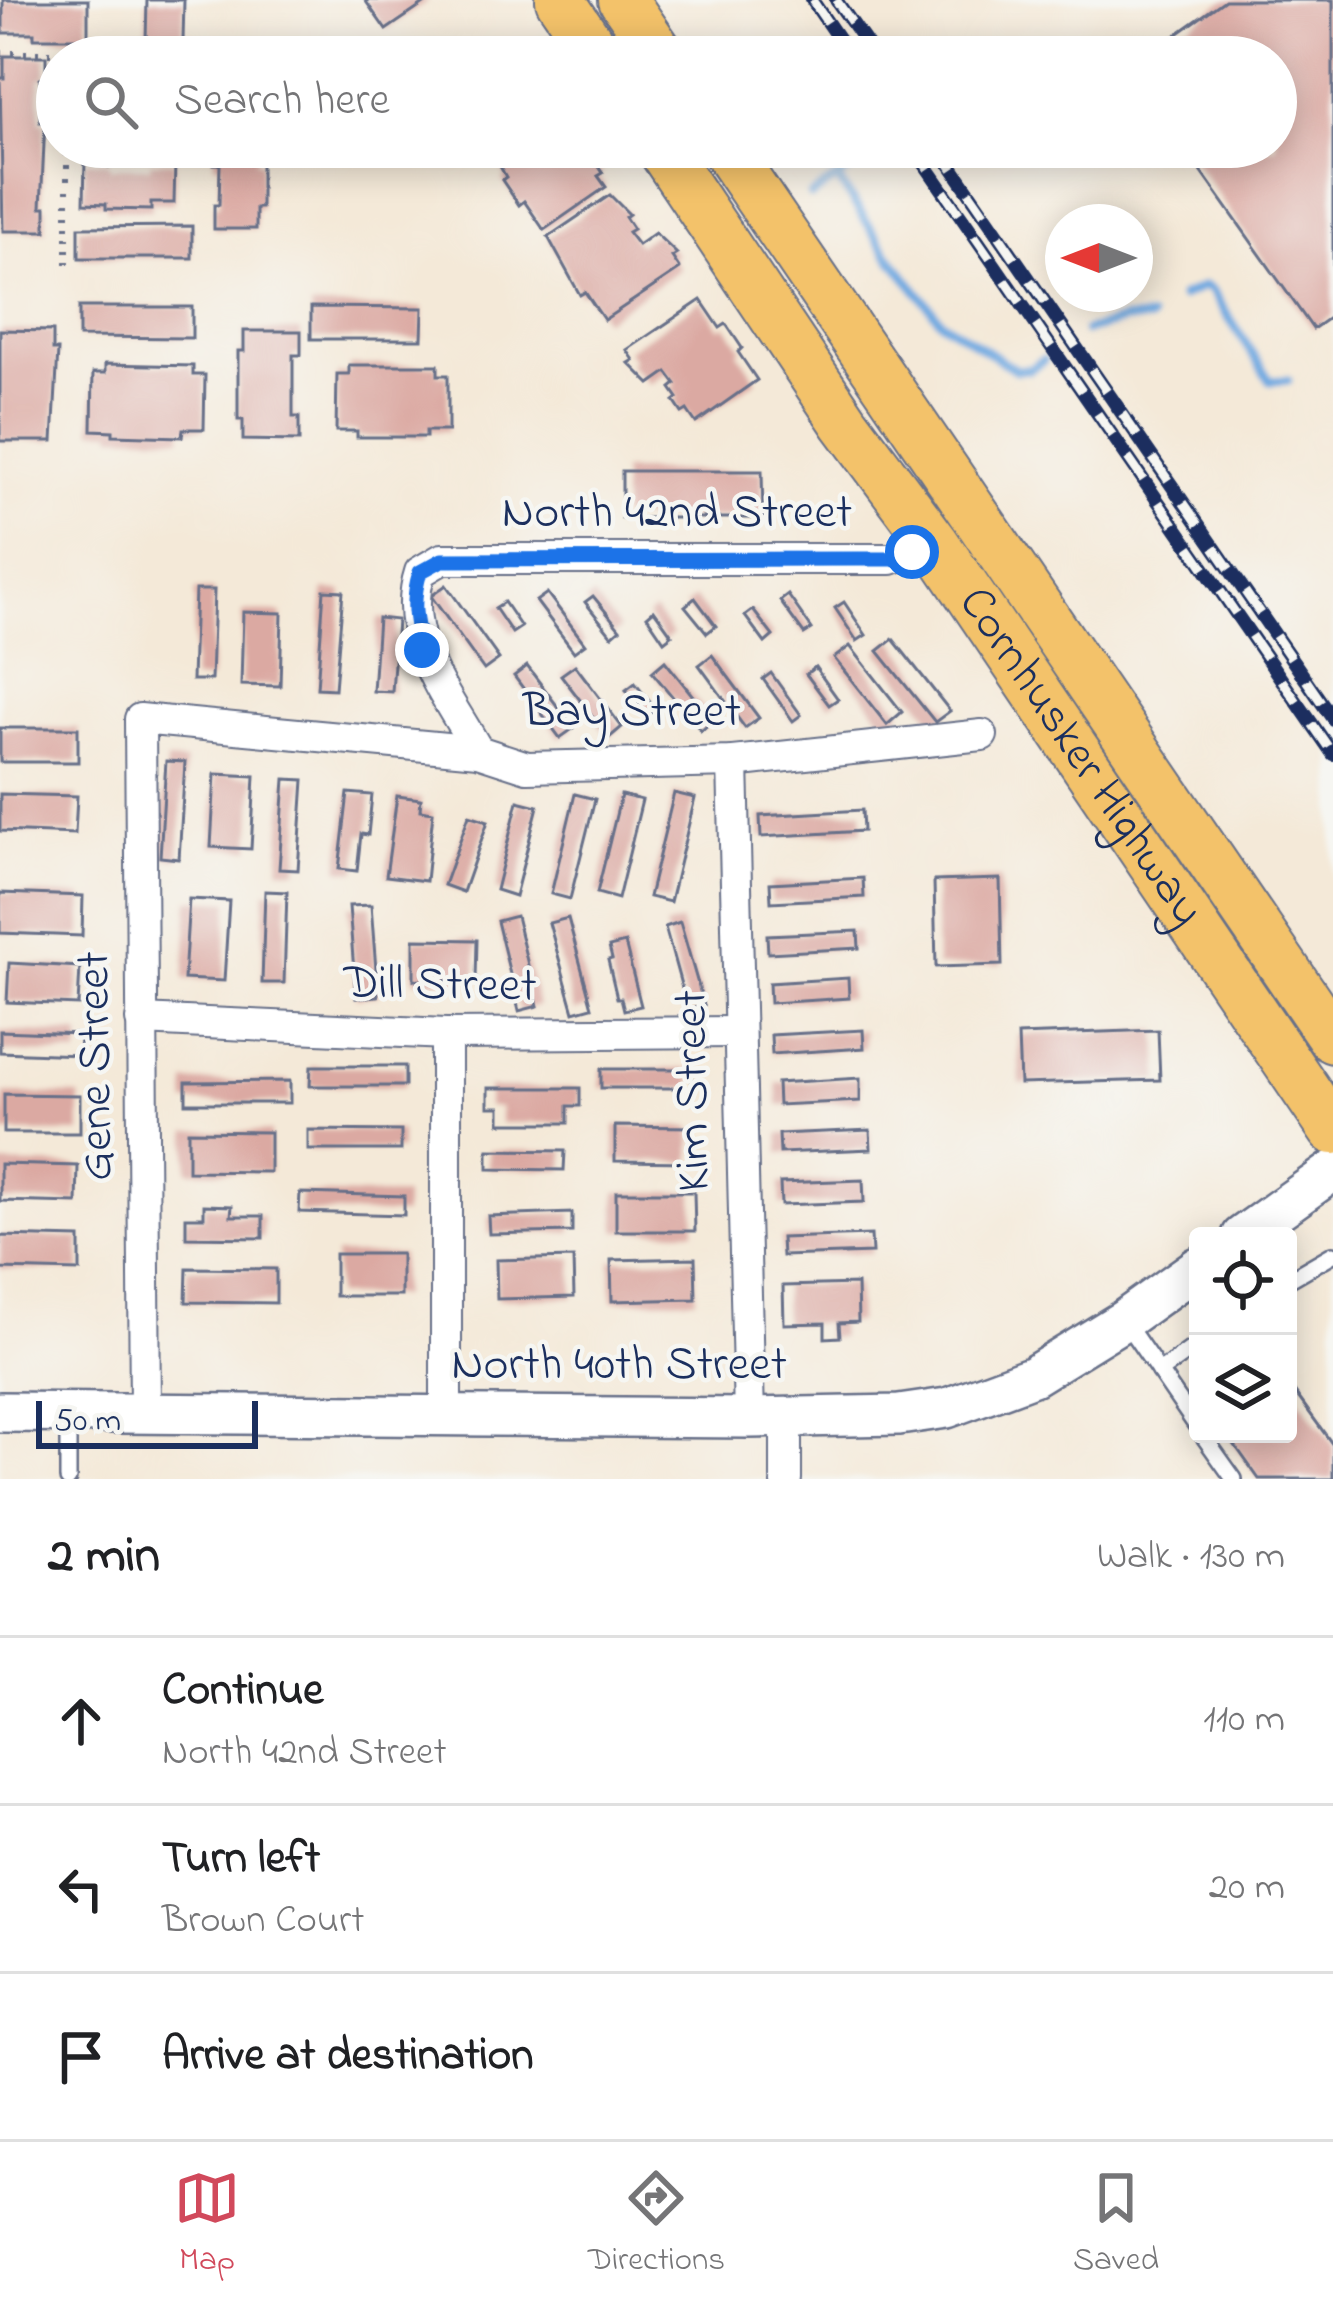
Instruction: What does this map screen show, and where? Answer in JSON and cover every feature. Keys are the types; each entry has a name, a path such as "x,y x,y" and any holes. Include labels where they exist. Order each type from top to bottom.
{"main road":[{"path":"560,0 585,36"},
{"path":"623,0 648,36"},
{"name":"Cornhusker Highway","path":"674,168 1333,1130"},
{"name":"Cornhusker Highway","path":"738,168 1333,1040"}],"street":[{"name":"North 42nd Street","path":"478,751 422,650 413,613 420,572 442,560 892,559 934,542"},
{"name":"Bay Street","path":"140,719 478,751 526,767 733,761 982,735"},
{"name":"Gene Street","path":"140,719 146,1412"},
{"name":"Kim Street","path":"733,761 737,1032 768,1418 786,1479"},
{"name":"Dill Street","path":"142,1020 446,1034 737,1032"},
{"path":"446,1034 446,1417"},
{"path":"1255,1227 1333,1172"},
{"name":"North 40th Street","path":"0,1412 899,1415 946,1408 1033,1376 1189,1274"}],"lane":[{"path":"1297,1275 1333,1254"},
{"path":"1124,1320 1189,1415"},
{"path":"1159,1372 1189,1350"},
{"path":"68,1412 68,1479"},
{"path":"1208,1443 1234,1479"}],"path":[{"path":"0,53 36,54"},
{"path":"67,264 68,168"}],"building":[{"path":"3,0 88,0 88,36 34,38 34,33 3,33"},
{"path":"147,0 184,0 183,36 146,36"},
{"path":"365,0 430,0 386,30"},
{"path":"1225,0 1333,0 1333,315 1313,329 1199,168 1297,168 1297,36 1174,36"},
{"path":"4,56 36,56 36,168 43,168 41,207 46,207 46,231 3,231 0,78 4,78"},
{"path":"85,168 175,168 174,203 151,203 151,210 106,209 106,204 84,203"},
{"path":"220,168 261,168 256,229 214,229 214,205 219,205"},
{"path":"501,168 600,168 603,173 598,176 606,187 544,230 524,201 519,205 502,180 506,177"},
{"path":"610,195 629,214 625,217 633,229 628,232 638,245 655,233 677,254 672,257 680,269 604,320 585,292 580,295 548,237"},
{"path":"192,226 192,258 79,258 79,227"},
{"path":"701,300 720,328 726,324 757,380 696,423 674,401 678,398 671,388 676,384 667,372 650,384 629,363 634,360 627,350"},
{"path":"79,307 192,307 192,338 79,337"},
{"path":"311,307 423,308 422,339 311,339"},
{"path":"0,330 53,331 53,350 58,350 53,441 0,441"},
{"path":"244,331 301,331 301,355 293,355 293,417 299,417 299,441 243,440 243,420 238,420 238,351 244,351"},
{"path":"105,364 193,366 193,375 205,375 204,429 183,429 182,437 92,430 93,373 105,373"},
{"path":"349,365 438,365 438,375 448,375 448,431 426,431 426,437 357,437 357,431 336,431 337,374 349,374"},
{"path":"622,471 762,471 763,518 622,518"},
{"path":"446,585 499,659 484,670 431,596"},
{"path":"195,590 214,590 211,680 192,680"},
{"path":"324,590 343,591 335,689 317,688"},
{"path":"547,593 585,644 574,652 536,601"},
{"path":"788,595 812,629 804,634 780,601"},
{"path":"593,596 620,629 612,636 585,602"},
{"path":"695,598 716,626 707,633 685,606"},
{"path":"504,602 521,627 512,633 495,608"},
{"path":"844,602 866,635 857,641 835,608"},
{"path":"654,610 672,635 664,641 647,616"},
{"path":"753,610 773,636 765,643 745,616"},
{"path":"243,612 282,613 280,686 241,685"},
{"path":"378,618 397,620 392,692 373,691"},
{"path":"893,639 950,711 935,722 878,651"},
{"path":"850,646 902,712 887,725 834,658"},
{"path":"712,655 759,718 745,728 699,665"},
{"path":"665,661 713,721 701,731 652,672"},
{"path":"575,665 622,727 609,738 561,675"},
{"path":"527,666 574,728 560,738 514,676"},
{"path":"815,667 838,699 829,705 806,674"},
{"path":"771,673 801,715 793,721 763,679"},
{"path":"635,683 656,710 648,716 626,690"},
{"path":"0,728 78,728 78,762 0,762"},
{"path":"166,761 185,762 179,859 160,857"},
{"path":"215,774 255,776 251,849 211,847"},
{"path":"285,779 304,780 298,870 279,869"},
{"path":"348,793 372,795 368,835 361,834 357,871 339,869"},
{"path":"674,793 695,798 670,902 649,897"},
{"path":"0,794 77,796 75,834 0,831"},
{"path":"575,794 595,799 570,899 551,894"},
{"path":"621,795 642,800 618,899 597,893"},
{"path":"397,796 421,799 420,810 433,812 426,881 386,876"},
{"path":"518,801 538,806 515,896 496,890"},
{"path":"862,810 863,831 761,837 760,816"},
{"path":"469,815 488,821 463,892 444,885"},
{"path":"863,878 864,897 771,902 770,883"},
{"path":"1000,879 1002,965 936,967 934,881"},
{"path":"265,891 287,892 284,983 262,983"},
{"path":"0,893 83,896 82,936 0,933"},
{"path":"189,899 229,901 224,981 184,979"},
{"path":"371,905 378,996 356,998 349,906"},
{"path":"516,916 538,1006 519,1011 497,921"},
{"path":"568,918 592,1007 574,1012 549,923"},
{"path":"680,922 704,1005 688,1010 665,927"},
{"path":"858,931 859,948 768,953 767,935"},
{"path":"414,939 477,940 476,981 414,980"},
{"path":"625,943 641,1006 624,1010 608,960 612,959 609,947"},
{"path":"9,963 80,967 78,1005 7,1002"},
{"path":"848,978 849,998 770,1003 769,983"},
{"path":"863,1030 864,1048 772,1054 771,1035"},
{"path":"1158,1030 1160,1080 1020,1084 1018,1035"},
{"path":"0,1031 80,1034 79,1055 0,1052"},
{"path":"311,1066 405,1066 405,1086 310,1086"},
{"path":"601,1069 692,1069 692,1088 601,1088"},
{"path":"860,1078 860,1101 778,1105 777,1083"},
{"path":"290,1081 290,1103 186,1103 186,1082"},
{"path":"488,1088 580,1088 580,1106 568,1106 568,1123 500,1123 500,1107 488,1107"},
{"path":"4,1094 80,1095 80,1133 4,1133"},
{"path":"615,1126 692,1127 691,1162 615,1161"},
{"path":"308,1130 401,1131 401,1150 308,1150"},
{"path":"870,1130 871,1149 780,1153 779,1134"},
{"path":"188,1131 270,1132 270,1172 188,1171"},
{"path":"488,1150 565,1151 564,1170 488,1169"},
{"path":"0,1164 78,1166 77,1203 0,1201"},
{"path":"863,1180 864,1202 781,1205 780,1183"},
{"path":"616,1192 694,1192 695,1231 616,1231"},
{"path":"300,1193 404,1196 404,1215 299,1212"},
{"path":"204,1205 232,1206 231,1216 263,1216 263,1238 186,1237 186,1217 204,1217"},
{"path":"572,1213 572,1232 489,1234 488,1216"},
{"path":"871,1235 872,1253 782,1256 781,1238"},
{"path":"0,1236 80,1238 80,1271 0,1269"},
{"path":"335,1254 401,1254 401,1296 335,1296"},
{"path":"573,1258 574,1297 497,1299 496,1260"},
{"path":"695,1258 696,1299 612,1301 611,1260"},
{"path":"187,1268 276,1269 276,1303 186,1302"},
{"path":"857,1284 858,1322 839,1323 840,1337 825,1338 825,1323 784,1324 783,1286"},
{"path":"1297,1395 1333,1445 1333,1479 1259,1479 1233,1443 1297,1443"}],"waterway":[{"path":"811,196 852,168"},
{"path":"838,179 941,321 1016,370 1030,369 1043,360"},
{"path":"1181,297 1204,286 1211,290 1270,381 1288,380"},
{"path":"1086,331 1125,320 1150,319"}],"railway":[{"path":"812,0 837,36"},
{"path":"836,0 861,36"},
{"path":"928,168 1333,754"},
{"path":"953,168 1333,719"}],"route":[{"path":"422,650 413,592 420,572 442,560 892,559 912,552"}]}
